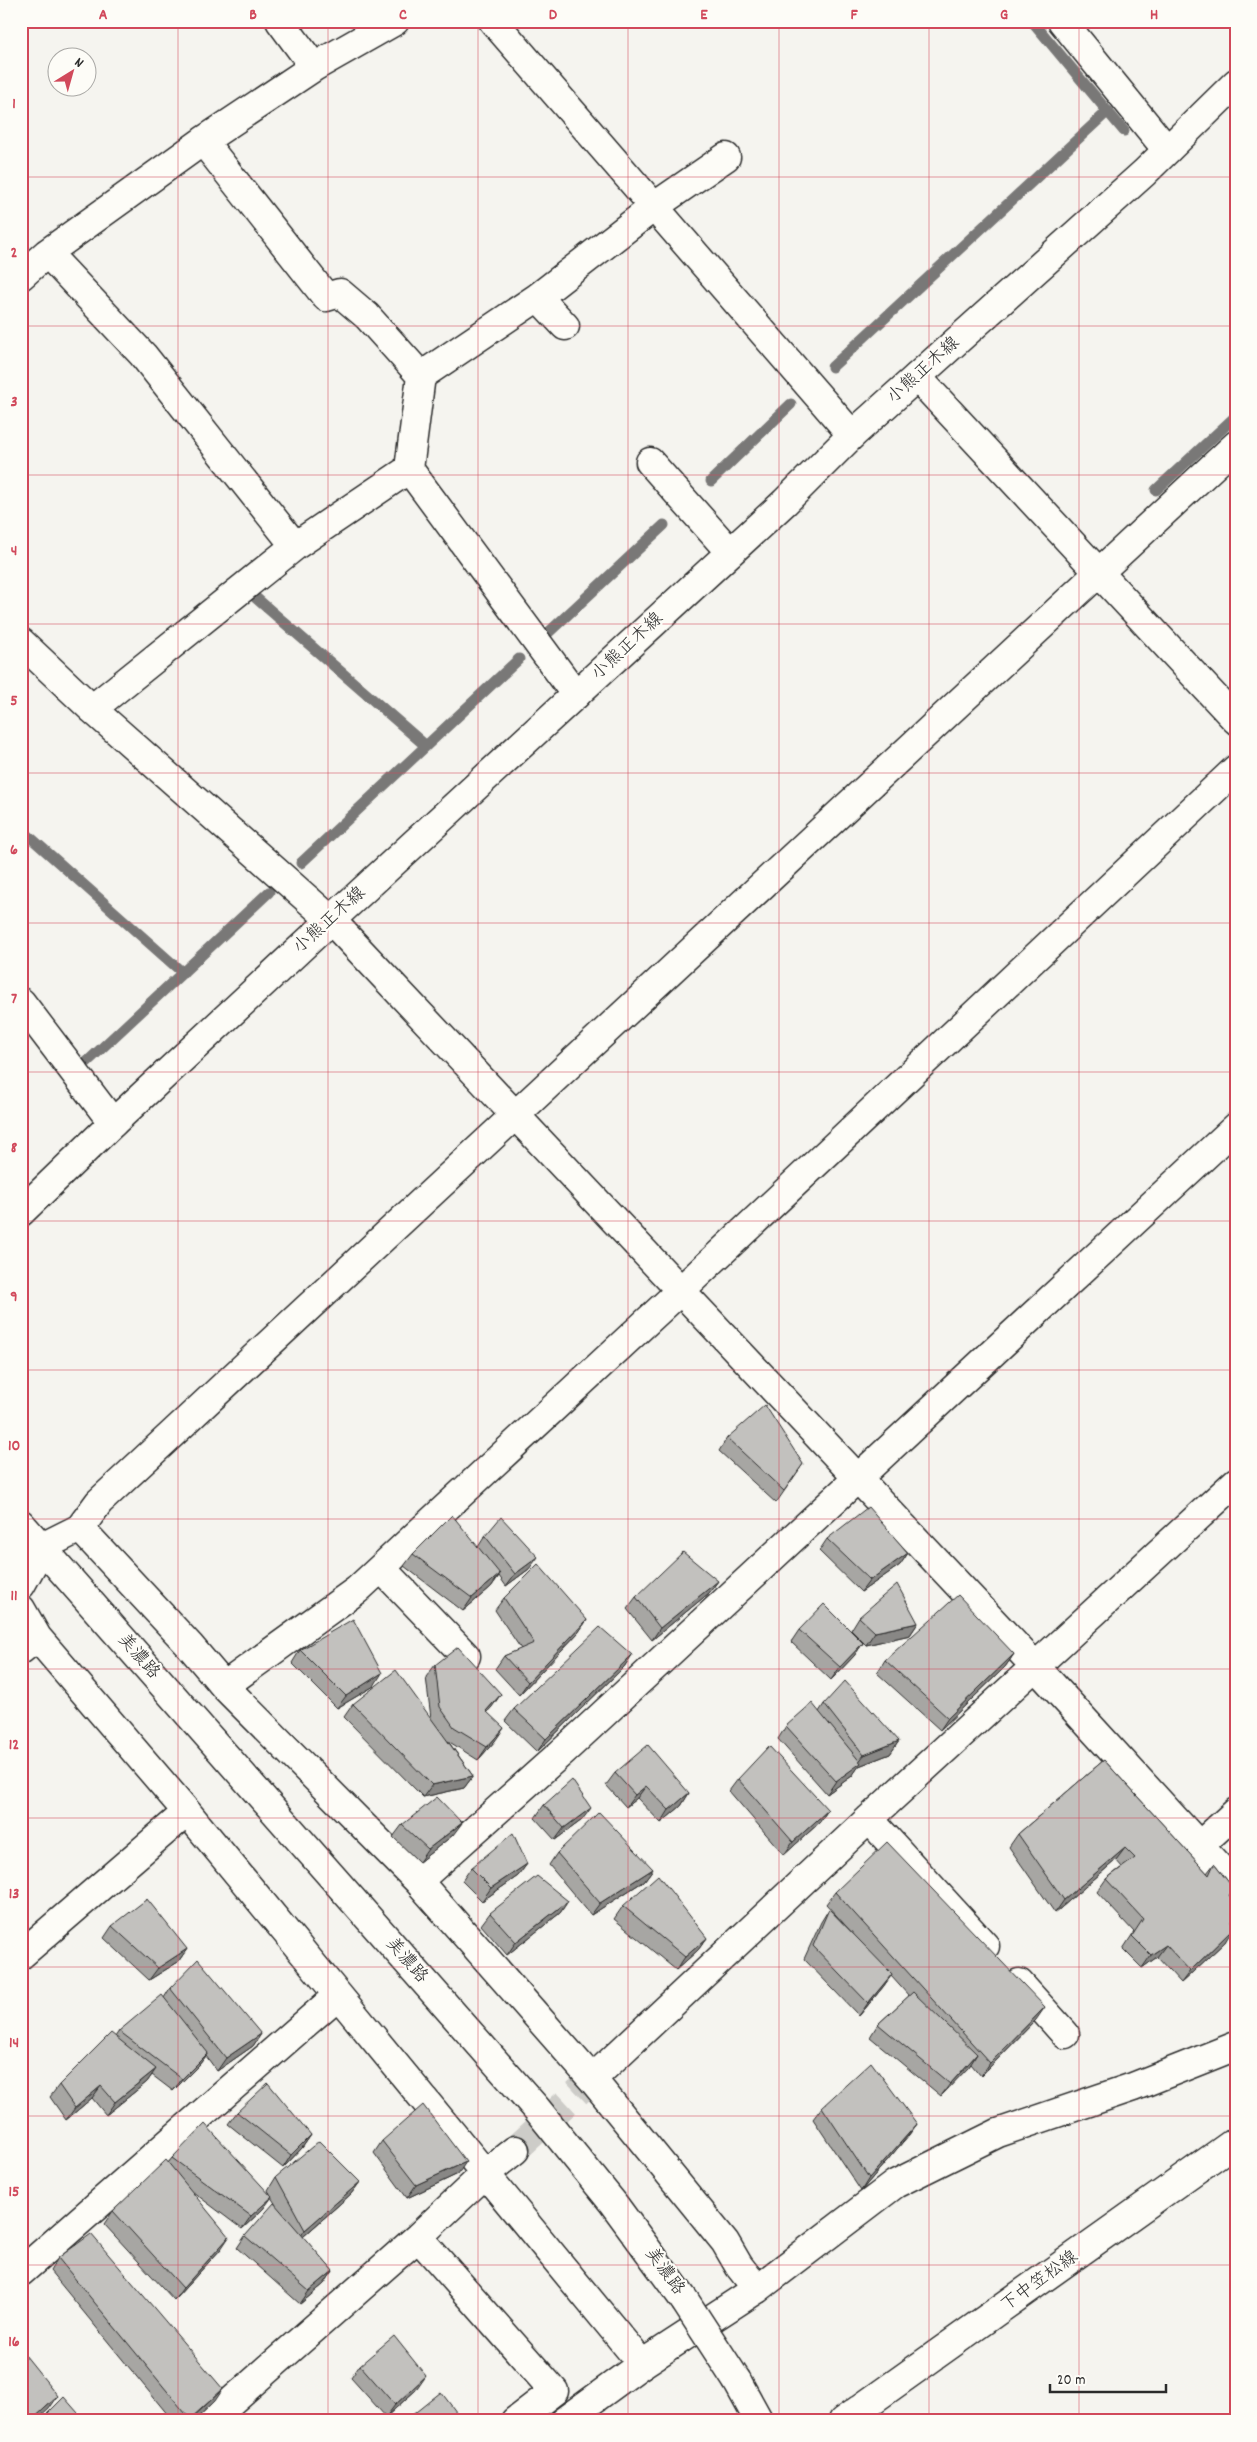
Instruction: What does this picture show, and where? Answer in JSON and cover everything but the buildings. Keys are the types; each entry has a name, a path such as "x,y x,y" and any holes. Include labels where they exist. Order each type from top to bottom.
{"street":[{"path":"280,21 314,67"},
{"path":"21,276 47,253 203,141 314,67 395,21"},
{"path":"493,21 852,435"},
{"path":"1062,21 1167,150"},
{"name":"小熊正木線","path":"21,1212 112,1123 730,552 852,435 1144,173 1236,84"},
{"path":"203,141 326,297 340,293 367,316 421,376"},
{"path":"576,695 408,469 421,376 538,297 655,206 726,157"},
{"path":"47,253 143,355 295,546"},
{"path":"538,297 565,326"},
{"path":"916,377 1236,720"},
{"path":"21,1585 42,1547 80,1528 99,1502 1236,445"},
{"path":"650,462 730,552"},
{"path":"92,709 295,546 408,469"},
{"path":"21,642 92,709 331,920 1034,1666 1236,1886"},
{"path":"224,1686 357,1590 680,1291 1236,769"},
{"path":"21,1002 112,1123"},
{"path":"418,1881 569,1746 858,1480 1236,1127"},
{"path":"592,2079 1034,1666 1236,1482"},
{"name":"美濃路","path":"21,1524 536,2108 613,2203 685,2301 737,2381 759,2421"},
{"path":"80,1528 190,1646 224,1686 418,1881 592,2079 725,2242 739,2266 757,2288"},
{"path":"381,1568 466,1656"},
{"path":"21,1609 29,1644 187,1812 642,2364"},
{"path":"21,1956 187,1812"},
{"path":"1199,1846 1236,1812"},
{"path":"869,1819 1065,2034"},
{"path":"21,2272 338,1995"},
{"path":"564,2421 642,2364 757,2288 894,2184 998,2133 1133,2087 1236,2046"},
{"name":"下中笠松線","path":"843,2421 1236,2141"},
{"path":"210,2421 418,2237 486,2173 515,2150"},
{"path":"418,2237 554,2391 516,2421"}],"waterway":[{"path":"1032,21 1124,131"},
{"path":"832,367 1108,111"},
{"path":"711,481 791,404"},
{"path":"1156,490 1236,416"},
{"path":"548,633 664,525"},
{"path":"256,598 426,746"},
{"path":"301,863 519,659"},
{"path":"21,829 183,973"},
{"path":"87,1062 269,892"}],"tunnel":[{"path":"515,2150 592,2079"}]}
